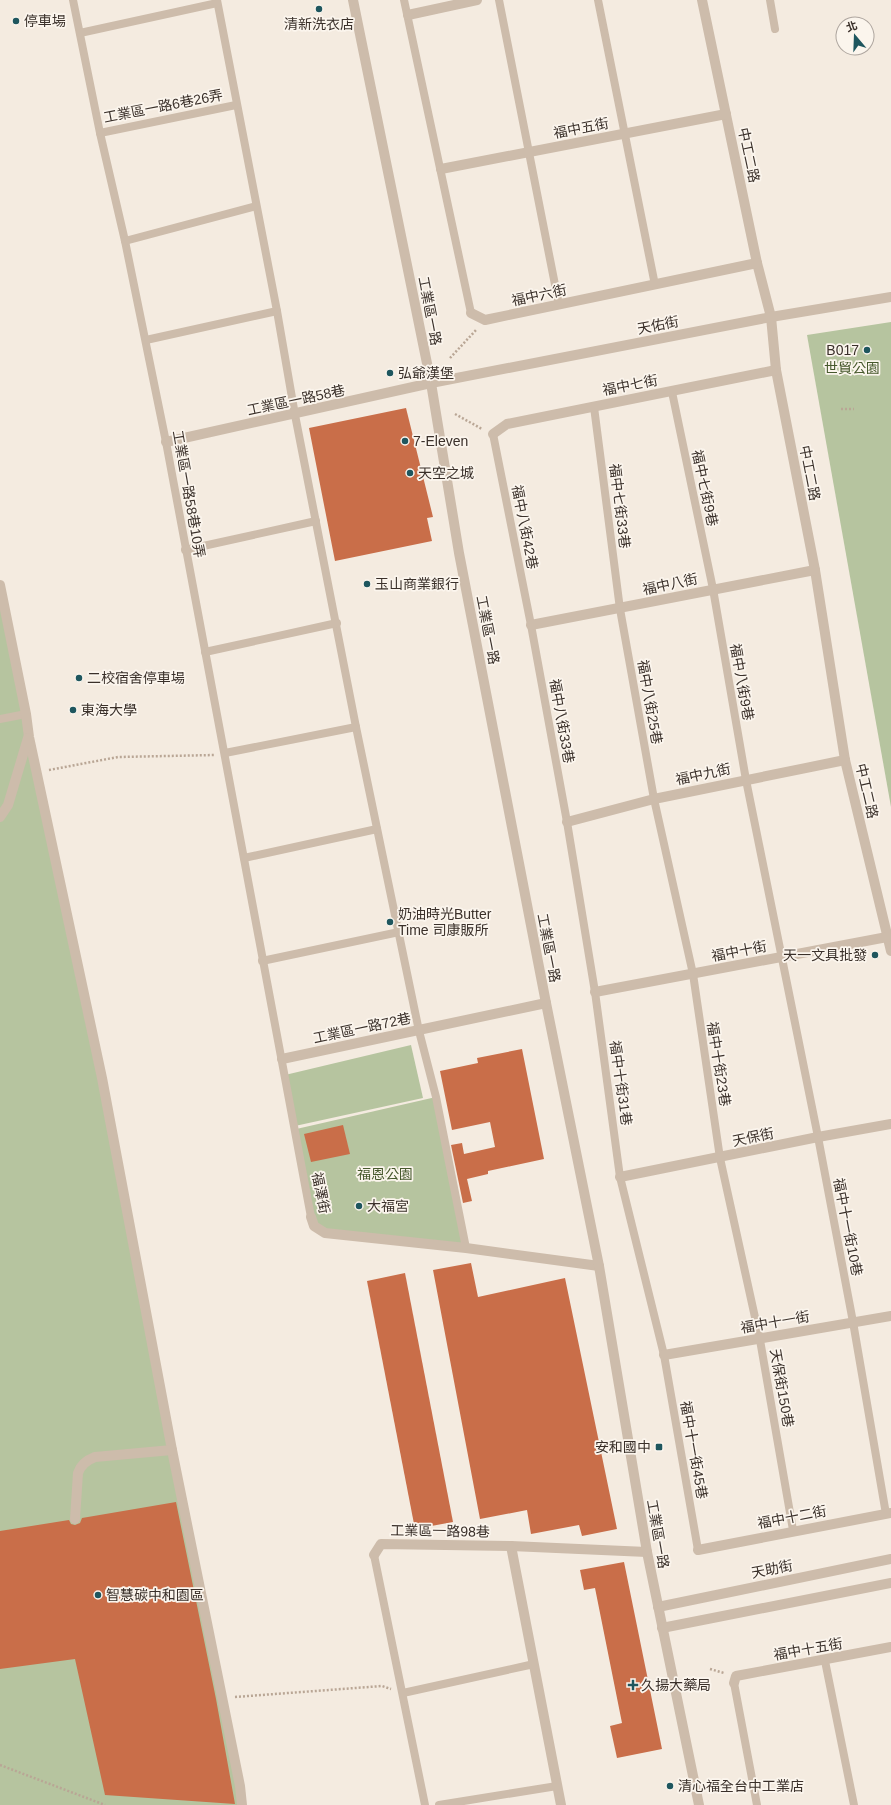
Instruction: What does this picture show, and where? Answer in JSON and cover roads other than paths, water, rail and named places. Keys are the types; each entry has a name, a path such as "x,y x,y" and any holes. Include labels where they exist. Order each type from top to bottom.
{"street":[{"name":"工業區一路","path":"353,0 431,384 459,553 546,1003 599,1266 647,1552 699,1805"},
{"path":"408,15 477,0"},
{"name":"中工二路","path":"702,0 757,263 771,317 776,370 815,570 845,760 891,951"},
{"name":"福中五街","path":"441,169 726,114"},
{"name":"福中六街","path":"471,313 485,320 757,263"},
{"name":"天佑街","path":"431,384 771,317 891,297"},
{"name":"福中七街","path":"493,434 507,424 776,370"},
{"name":"工業區一路58巷","path":"166,442 295,415 431,384"},
{"name":"福中八街","path":"531,625 620,609 713,589 815,570"},
{"path":"0,585 36,771 102,1078 172,1450 240,1786 242,1805"},
{"path":"0,817 8,805 29,737"},
{"name":"福中九街","path":"567,822 654,799 845,760"},
{"name":"福中十街","path":"596,992 887,937"},
{"name":"工業區一路72巷","path":"282,1059 546,1003"},
{"name":"天保街","path":"620,1178 818,1137 891,1124"},
{"name":"福澤街","path":"311,1217 314,1226 325,1233 466,1248"},
{"path":"466,1248 599,1266"},
{"name":"福中十一街","path":"664,1355 760,1340 891,1316"},
{"path":"75,1519 78,1473 86,1462 95,1457 172,1450"},
{"name":"福中十二街","path":"698,1550 793,1530 889,1514"},
{"name":"工業區一路98巷","path":"374,1555 381,1544 511,1546 647,1552"},
{"path":"511,1546 561,1805"},
{"name":"天助街","path":"658,1606 891,1559"},
{"path":"662,1628 891,1582"},
{"name":"福中十五街","path":"734,1683 736,1676 825,1661 891,1647"}],"lane":[{"name":"工業區一路6巷26弄","path":"73,0 100,133 236,105"},
{"path":"404,0 471,313"},
{"path":"499,0 560,305"},
{"path":"598,0 654,285"},
{"path":"770,0 775,29"},
{"path":"80,33 217,2 356,727 419,1031 436,1097 466,1248"},
{"name":"工業區一路58巷10弄","path":"100,133 125,241 166,442 185,550 225,753 262,961"},
{"path":"125,241 256,206"},
{"path":"146,340 277,311"},
{"name":"福中七街9巷","path":"672,392 713,589"},
{"name":"福中七街33巷","path":"594,407 620,609"},
{"name":"福中八街42巷","path":"493,434 531,625"},
{"path":"185,550 316,521"},
{"name":"福中八街9巷","path":"713,589 746,780 781,957"},
{"name":"福中八街25巷","path":"620,609 654,799 693,974"},
{"path":"205,652 337,623"},
{"name":"福中八街33巷","path":"531,625 596,992"},
{"path":"0,719 26,714"},
{"path":"225,753 356,727"},
{"path":"244,858 378,829"},
{"path":"282,1059 262,961 399,932"},
{"name":"福中十一街10巷","path":"781,957 818,1137 889,1514"},
{"name":"福中十街23巷","path":"693,974 720,1158"},
{"name":"福中十街31巷","path":"596,992 620,1178 664,1355"},
{"name":"福澤街","path":"282,1059 311,1217"},
{"name":"天保街150巷","path":"720,1158 760,1340 793,1530"},
{"name":"福中十一街45巷","path":"664,1355 698,1550"},
{"name":"工業區一路98巷","path":"374,1555 425,1805"},
{"path":"825,1661 854,1805"},
{"path":"403,1693 534,1664"},
{"path":"734,1683 757,1805"},
{"path":"439,1805 558,1786"}],"place":[{"name":"清新洗衣店","path":"319,9"},
{"name":"停車場","path":"16,21"},
{"name":"B017","path":"867,350"},
{"name":"弘爺漢堡","path":"390,373"},
{"name":"7-Eleven","path":"405,441"},
{"name":"天空之城","path":"410,473"},
{"name":"玉山商業銀行","path":"367,584"},
{"name":"二校宿舍停車場","path":"79,678"},
{"name":"東海大學","path":"73,710"},
{"name":"奶油時光Butter Time 司康販所","path":"390,922"},
{"name":"天一文具批發","path":"875,955"},
{"name":"大福宮","path":"359,1206"},
{"name":"安和國中","path":"659,1447"},
{"name":"智慧碳中和園區","path":"98,1595"},
{"name":"久揚大藥局","path":"633,1685"},
{"name":"清心福全台中工業店","path":"670,1786"}],"park label":[{"name":"世貿公園","path":"852,368"},
{"name":"福恩公園","path":"385,1174"}]}
